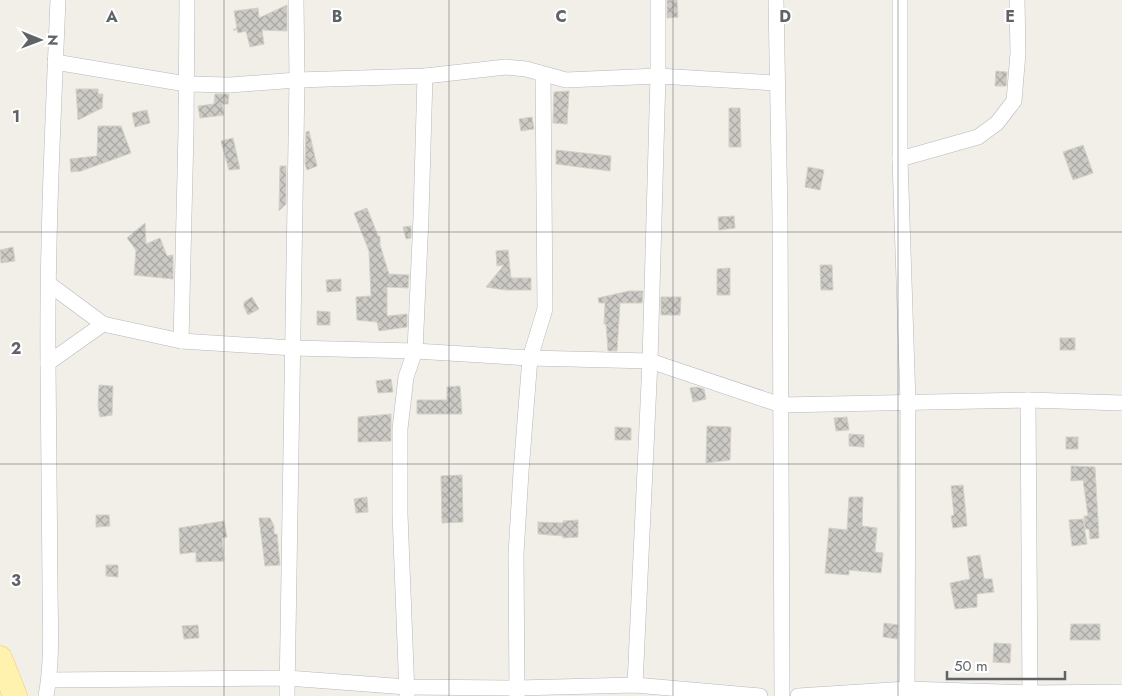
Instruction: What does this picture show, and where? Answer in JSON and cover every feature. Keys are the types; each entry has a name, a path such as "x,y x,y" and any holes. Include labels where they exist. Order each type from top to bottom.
{"main road":[{"path":"0,658 14,696"}],"street":[{"path":"46,696 49,680 49,284 58,0"},
{"path":"182,340 186,0"},
{"path":"287,696 297,80 296,0"},
{"path":"635,685 650,361 658,76 658,0"},
{"path":"776,0 776,83 780,217 782,696"},
{"path":"900,0 900,159 908,402 907,693"},
{"path":"900,159 978,136 997,123 1014,102 1018,53 1017,0"},
{"path":"56,62 186,84 230,86 297,80 426,76 506,67 566,80 658,76 776,83"},
{"path":"517,692 516,554 530,358 545,309 543,75"},
{"path":"407,692 400,514 400,429 406,377 415,350 422,217 426,76"},
{"path":"49,284 104,324 182,340 293,348 415,350 530,358 650,361 781,405 1028,400 1122,403"},
{"path":"48,363 104,324"},
{"path":"1028,400 1030,695"},
{"path":"49,680 287,678 407,692 517,692 635,685 760,696"},
{"path":"798,696 907,693 1030,695 1122,692"}],"building":[{"path":"667,0 677,0 678,17 667,18"},
{"path":"287,5 287,31 262,30 264,44 250,47 246,31 238,33 237,30 233,30 237,28 234,11 258,8 259,18"},
{"path":"996,71 1007,72 1006,86 995,86"},
{"path":"76,89 98,89 98,94 103,94 102,108 78,120"},
{"path":"569,91 567,124 553,123 554,92"},
{"path":"215,94 229,94 228,104 222,104 224,115 200,118 198,106 214,104"},
{"path":"729,108 740,108 741,147 729,147"},
{"path":"147,110 150,123 135,127 132,113"},
{"path":"532,117 534,129 521,131 519,119"},
{"path":"98,126 121,126 131,153 81,171 71,172 70,159 97,156"},
{"path":"309,131 317,166 307,170 305,164 306,132"},
{"path":"233,138 240,169 229,170 221,141"},
{"path":"1083,145 1093,173 1073,180 1063,152"},
{"path":"556,150 611,156 610,171 556,164"},
{"path":"280,166 286,166 286,204 279,211"},
{"path":"808,167 824,170 820,190 805,187"},
{"path":"367,208 378,236 380,236 380,245 389,274 409,275 408,288 387,287 387,316 407,314 407,327 379,331 377,322 357,320 356,297 371,296 369,251 354,213"},
{"path":"734,216 735,228 719,230 718,217"},
{"path":"145,223 146,244 160,238 167,256 173,255 173,279 134,275 136,250 127,238"},
{"path":"411,226 411,238 406,239 403,227"},
{"path":"13,247 15,261 1,263 0,250"},
{"path":"508,250 511,278 531,278 531,290 505,290 486,287 504,265 497,266 496,251"},
{"path":"820,265 832,265 833,290 821,290"},
{"path":"730,268 730,295 717,295 717,269"},
{"path":"341,279 341,291 327,292 326,280"},
{"path":"629,291 643,291 642,303 620,303 617,351 608,351 606,324 604,324 605,303 599,303 598,298"},
{"path":"252,297 259,309 248,315 244,302"},
{"path":"661,297 681,297 680,315 661,315"},
{"path":"317,311 330,312 330,325 317,325"},
{"path":"1060,338 1075,338 1075,350 1060,350"},
{"path":"391,379 393,392 378,393 376,381"},
{"path":"99,385 113,386 112,415 100,417 98,406"},
{"path":"460,386 462,414 417,414 417,400 447,400 447,387"},
{"path":"690,388 704,389 706,399 693,402"},
{"path":"391,414 391,441 358,442 358,417"},
{"path":"847,417 849,430 836,431 834,418"},
{"path":"707,426 731,427 730,460 706,463"},
{"path":"615,427 631,428 631,440 615,440"},
{"path":"849,434 864,435 864,447 849,446"},
{"path":"1066,437 1078,437 1078,449 1066,449"},
{"path":"1071,466 1095,467 1099,538 1090,539 1089,529 1085,529 1084,516 1088,516 1083,480 1071,481"},
{"path":"462,475 463,522 442,523 441,476"},
{"path":"963,485 967,526 953,528 951,516 954,515 951,486"},
{"path":"367,497 368,512 356,513 354,499"},
{"path":"849,497 863,497 862,526 877,528 875,552 883,553 881,573 849,570 849,575 825,573 829,528 847,530"},
{"path":"96,515 109,515 110,526 96,527"},
{"path":"259,518 270,518 274,526 274,534 277,534 280,565 265,566"},
{"path":"1083,519 1087,544 1072,546 1069,520"},
{"path":"578,520 578,537 563,538 563,536 538,534 538,522 563,523 563,521"},
{"path":"224,521 227,537 222,538 224,561 196,562 196,552 180,554 179,528"},
{"path":"980,555 984,579 992,579 994,592 977,594 977,607 955,609 950,583 970,579 967,557"},
{"path":"106,565 118,565 118,577 106,576"},
{"path":"884,623 898,625 897,639 883,637"},
{"path":"1071,624 1100,624 1100,640 1070,640"},
{"path":"198,625 199,638 184,639 182,626"},
{"path":"994,643 1011,644 1010,663 993,662"}]}
